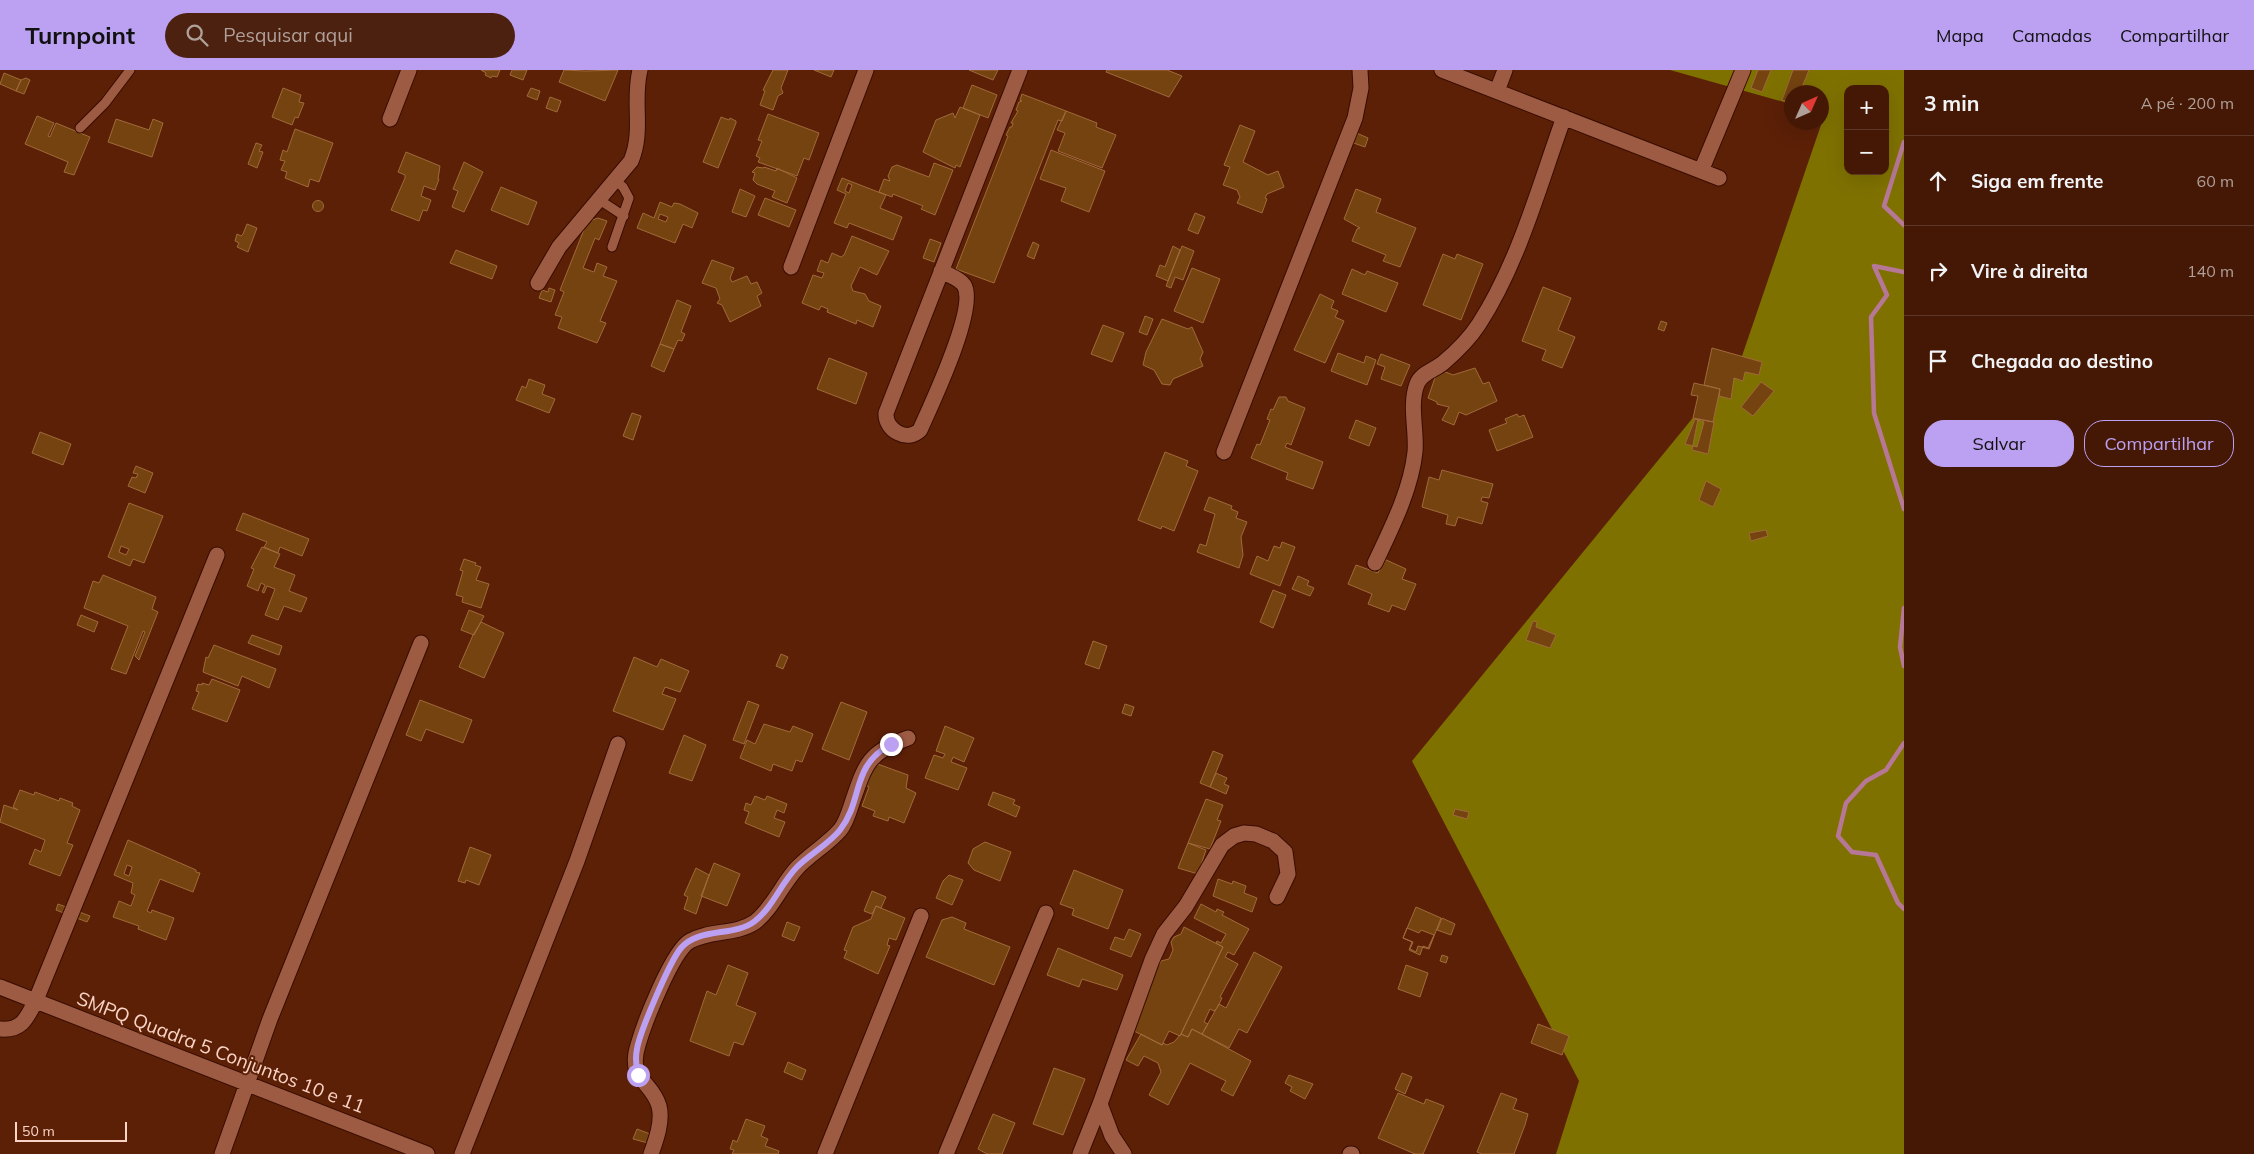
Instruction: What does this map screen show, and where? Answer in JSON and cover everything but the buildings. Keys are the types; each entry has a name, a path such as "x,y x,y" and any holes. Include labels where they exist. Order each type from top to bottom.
{"street":[{"path":"390,118 408,70"},
{"path":"538,283 559,247 631,161 637,147 639,131 636,86 640,70"},
{"path":"791,267 866,70"},
{"path":"941,271 964,286 967,295 965,316 920,430 910,436 899,434 890,427 886,419 886,413 941,271 1020,70"},
{"path":"1224,452 1355,118 1361,88 1360,70"},
{"path":"1442,70 1719,178"},
{"path":"1497,91 1505,70"},
{"path":"1701,171 1742,70"},
{"path":"1375,563 1398,511 1412,468 1415,453 1414,400 1417,384 1423,376 1442,364 1464,342 1486,312 1509,266 1564,117"},
{"path":"0,1029 17,1028 26,1022 217,555"},
{"path":"222,1154 246,1084 422,642"},
{"path":"651,1154 660,1124 660,1108 656,1098 638,1075 635,1063 637,1046 670,967 681,948 690,941 742,928 755,922 796,869 841,829 848,816 865,768 872,758 891,744 908,738"},
{"path":"462,1154 577,861 618,744"},
{"path":"1080,1154 1149,969 1164,934 1193,895 1222,846 1234,836 1244,833 1256,834 1273,841 1284,852 1288,874 1277,897"},
{"path":"946,1154 1046,913"},
{"path":"825,1154 921,916"},
{"name":"SMPQ Quadra 5 Conjuntos 10 e 11","path":"0,987 427,1154"},
{"path":"1100,1104 1112,1136 1124,1154"}],"lane":[{"path":"80,128 105,103 130,70"},
{"path":"612,247 629,198 628,193 616,181"},
{"path":"598,199 624,216"}],"shaded area":[{"path":"1670,70 1904,70 1904,1154 1556,1154 1579,1081 1412,761 1741,359 1819,130 1829,130 1829,85 1784,85 1784,102"}],"waterway":[{"path":"1904,142 1884,206 1904,225"},
{"path":"1904,272 1874,266 1887,295 1871,317 1874,413 1904,509"},
{"path":"1904,608 1900,647 1904,666"},
{"path":"1904,743 1886,770 1866,781 1846,803 1838,836 1852,852 1876,855 1898,903 1904,909"}],"route":[{"path":"638,1075 635,1063 637,1046 670,967 681,948 690,941 704,936 742,928 755,922 796,869 841,829 848,816 865,768 880,750 891,744"}]}
